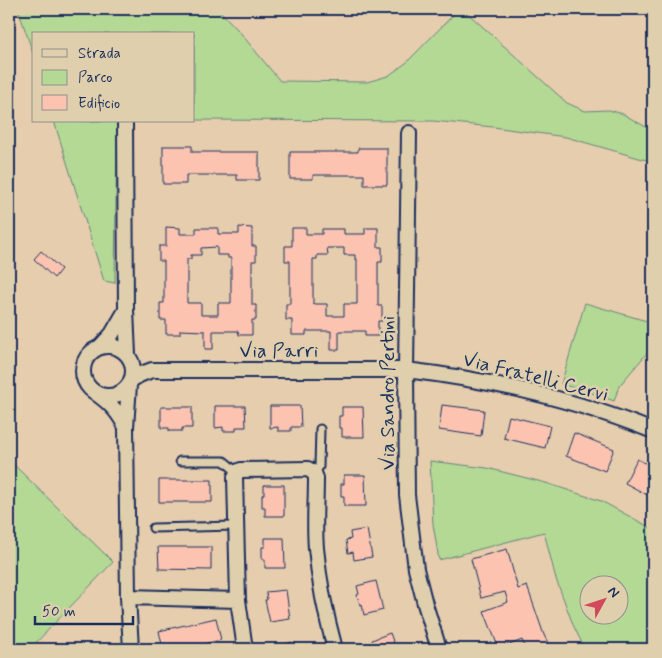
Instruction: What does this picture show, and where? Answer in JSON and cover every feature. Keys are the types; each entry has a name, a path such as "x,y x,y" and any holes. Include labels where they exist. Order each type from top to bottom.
{"street":[{"path":"126,122 126,310 128,356"},
{"name":"Via Sandro Pertini","path":"410,133 406,370 407,495 418,578 439,649"},
{"path":"101,346 112,334 126,310"},
{"path":"126,427 109,403 90,389 83,376 82,368 88,354 101,346 108,345 122,350 128,356 133,367 126,427 128,597 131,649"},
{"name":"Via Parri","path":"128,356 140,366 152,370 406,370"},
{"name":"Via Parri","path":"130,383 139,375 152,370"},
{"name":"Via Fratelli Cervi","path":"406,370 499,385 581,405 653,431"},
{"path":"96,393 105,396 114,395 122,392 130,383"},
{"path":"245,649 238,600 236,526 235,477 237,472 241,470 308,470 314,472 316,478 316,546 321,588 335,649"},
{"path":"128,597 238,600"}],"lane":[{"path":"314,472 319,467 320,429"},
{"path":"180,461 224,461 237,472"},
{"path":"153,528 236,526"}],"green space":[{"path":"18,9 218,9 280,81 367,82 388,76 406,63 459,9 463,9 567,103 585,111 609,110 623,114 653,131 653,162 566,137 433,121 195,120 195,32 32,32 32,50"},
{"path":"54,122 117,122 115,283 104,281"},
{"path":"585,303 650,322 653,315 653,346 619,386 614,401 561,384"},
{"path":"9,460 113,562 30,649 9,649"},
{"path":"430,461 487,468 546,483 601,501 653,529 653,649 585,649 574,627 556,579 544,532 439,560 433,524"}],"building":[{"path":"163,146 192,146 192,152 259,152 259,180 237,180 237,175 186,175 186,184 163,184"},
{"path":"358,148 387,148 387,185 364,185 364,175 313,175 313,179 290,179 290,152 358,152"},
{"path":"166,227 180,228 180,234 196,234 196,228 218,228 218,234 239,234 239,227 252,228 252,246 256,246 256,261 252,261 252,305 256,305 256,320 252,320 252,335 239,335 238,331 213,331 213,349 205,349 205,331 180,330 180,334 166,334 166,320 160,320 160,303 164,303 164,261 159,261 159,246 166,246","holes":["217,247 217,255 228,255 228,258 231,258 231,303 218,303 218,315 201,315 201,303 187,303 187,259 191,259 191,255 201,255 201,248"]},
{"path":"292,228 306,228 306,234 322,234 322,229 344,229 344,234 365,234 365,228 378,228 378,247 382,247 382,262 378,262 378,306 382,306 382,321 378,321 378,336 365,336 365,331 339,331 339,350 331,350 331,331 306,331 306,335 292,335 292,320 286,320 286,304 290,304 290,261 285,261 285,246 292,246","holes":["327,248 344,248 344,255 355,255 355,259 357,259 357,304 344,304 344,316 327,316 327,304 313,304 313,259 317,259 317,255 328,255"]},
{"path":"41,251 61,269 54,278 34,259"},
{"path":"442,405 484,410 481,436 439,430"},
{"path":"215,406 245,406 246,427 236,427 236,431 223,431 223,427 215,428"},
{"path":"270,406 300,406 301,427 291,427 291,431 278,431 278,427 270,428"},
{"path":"161,407 192,407 192,428 182,428 182,431 169,431 169,428 161,428"},
{"path":"342,407 363,407 364,437 342,437 342,428 339,428 339,416 342,416"},
{"path":"509,416 550,426 545,448 504,438"},
{"path":"574,433 614,449 605,471 566,456"},
{"path":"637,459 653,467 653,498 625,483"},
{"path":"344,475 365,475 366,506 344,506 344,496 341,496 341,484 344,484"},
{"path":"159,480 212,480 212,502 159,502"},
{"path":"264,485 284,485 284,516 265,516 265,507 262,507"},
{"path":"367,529 372,557 354,560 353,552 348,553 346,540 351,539 350,532"},
{"path":"265,538 284,538 285,568 265,568 265,559 262,559 262,547 265,547"},
{"path":"158,547 211,547 211,570 159,569"},
{"path":"507,549 518,589 527,586 544,635 551,649 526,649 522,640 499,649 484,611 508,602 505,592 481,598 471,559"},
{"path":"376,581 383,610 364,615 362,604 360,605 357,595 359,594 357,586"},
{"path":"286,590 290,619 270,622 265,600 267,600 266,592"},
{"path":"216,618 221,640 180,649 163,649 159,631"},
{"path":"390,633 396,649 372,649 375,647 372,640"},
{"path":"292,642 294,649 274,649 273,647"}]}
